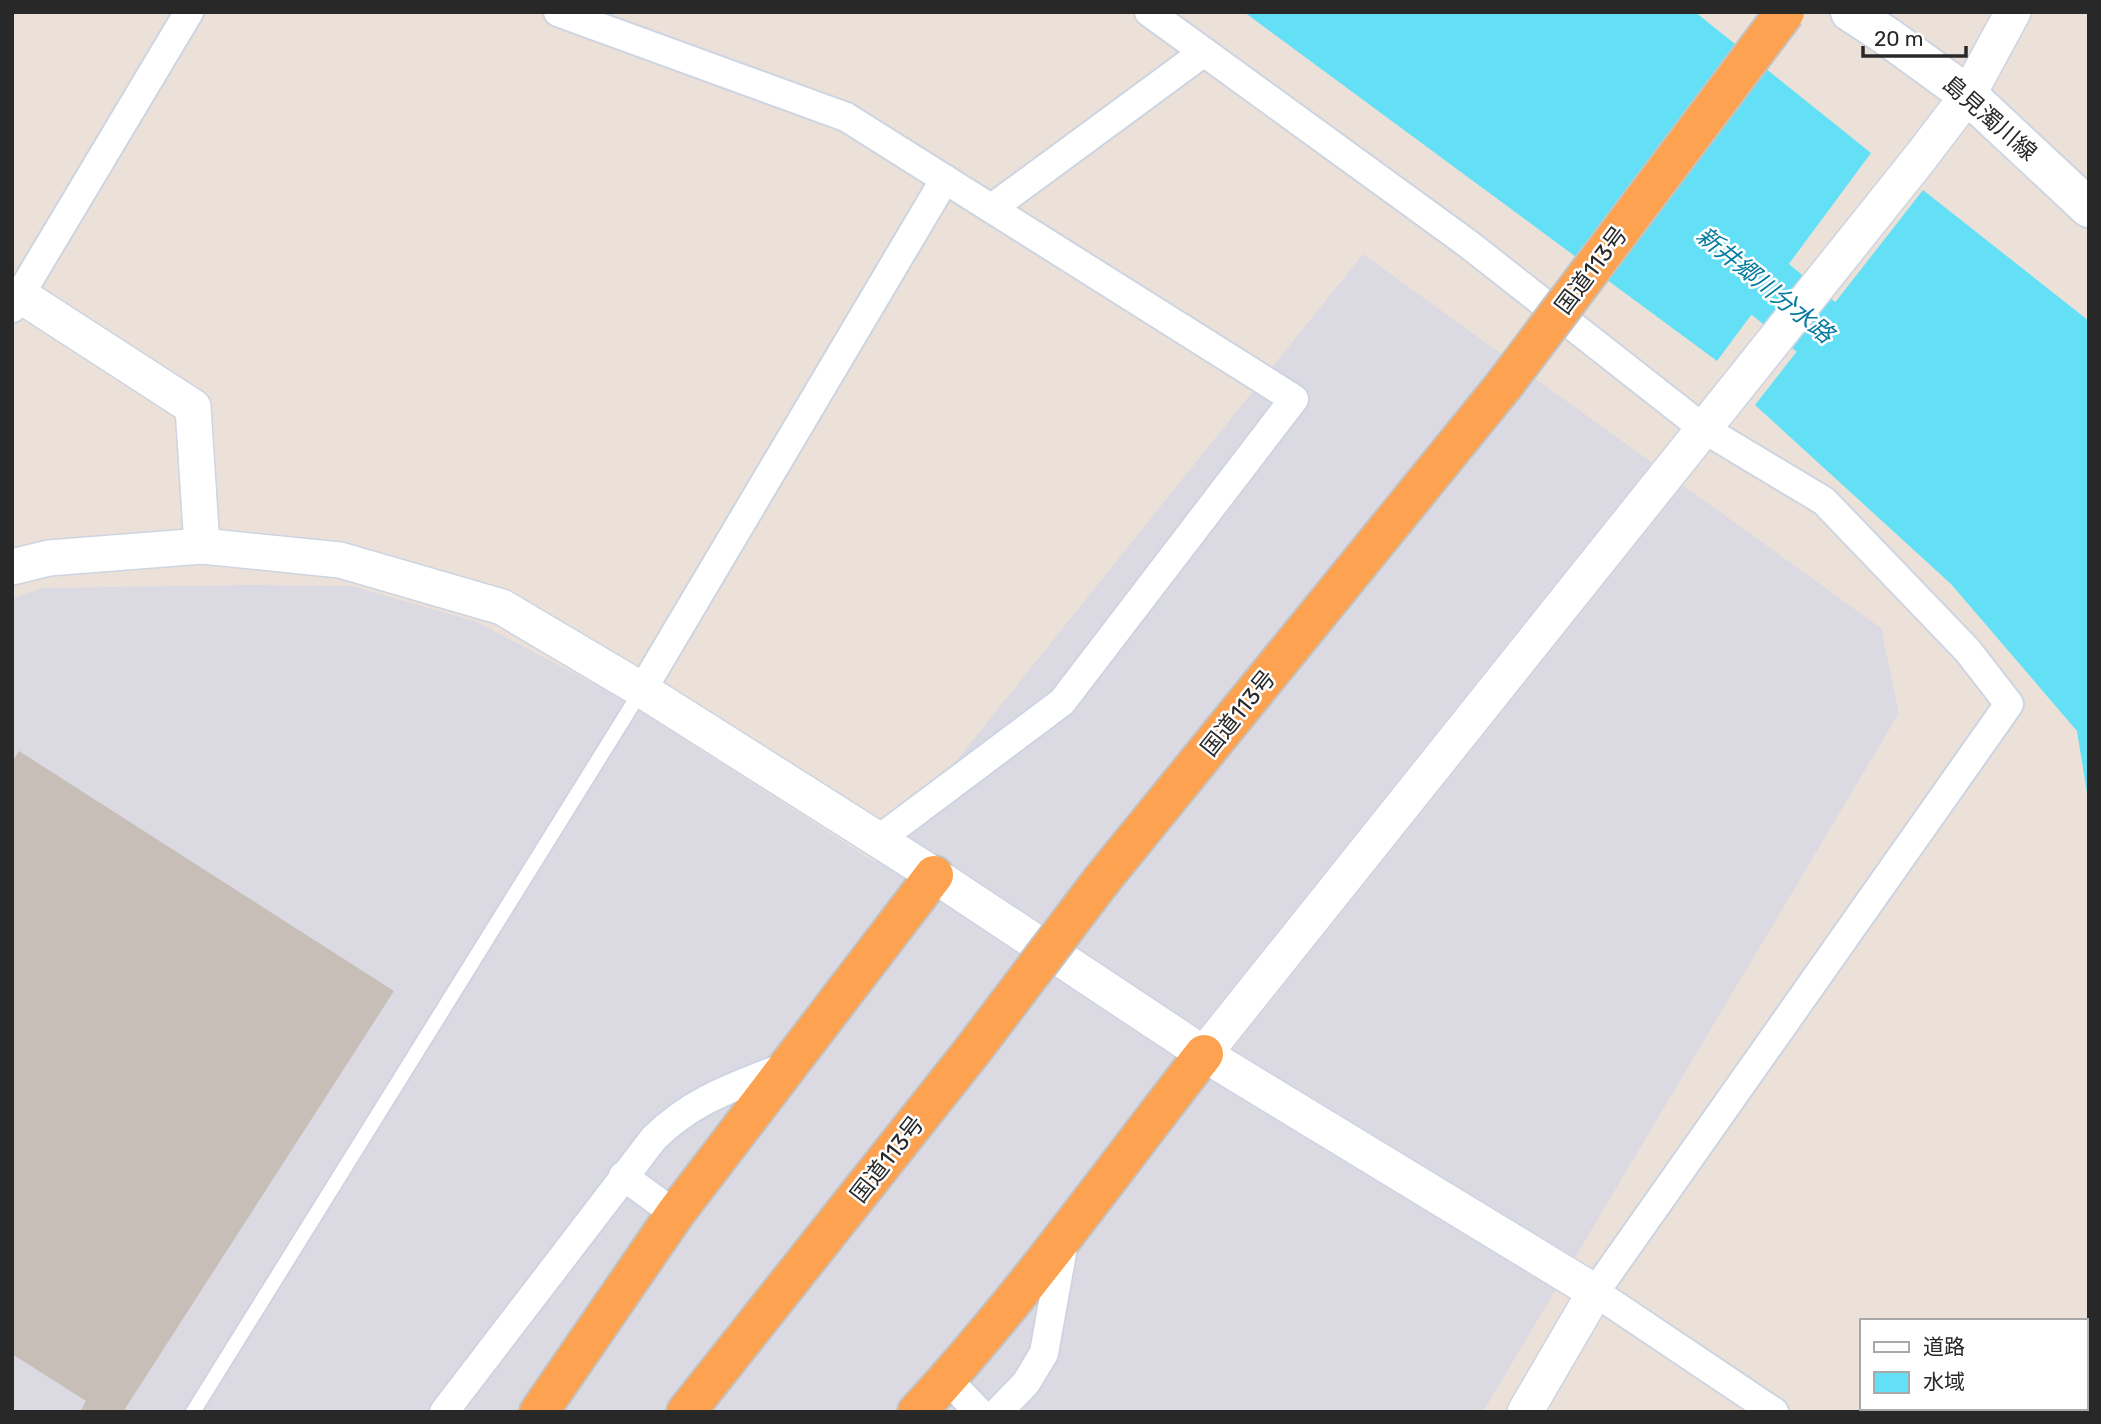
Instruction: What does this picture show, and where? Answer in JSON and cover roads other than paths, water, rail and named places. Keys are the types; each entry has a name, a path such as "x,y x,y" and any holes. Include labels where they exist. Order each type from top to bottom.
{"highway":[{"name":"国道113号","path":"687,1412 973,1050 1101,881 1505,384 1785,12"},
{"path":"539,1412 675,1214 934,875"},
{"path":"917,1412 947,1380 1066,1233 1204,1054"}],"main road":[{"name":"島見濁川線","path":"1850,12 1968,95 2089,208"}],"street":[{"path":"189,12 16,301 193,407 202,546"},
{"path":"558,12 846,117 1294,399 1062,702 878,840"},
{"path":"1149,12 1467,243 1704,429 1824,500 1968,651 2009,704 1595,1292 1525,1412"},
{"path":"1204,1054 1920,158 1968,95 2013,12"},
{"path":"992,208 1203,52"},
{"path":"642,690 945,179"},
{"path":"12,567 49,558 202,546 340,560 502,607 642,690 934,875 1204,1054 1595,1292 1773,1412"},
{"path":"444,1412 654,1138 676,1117 705,1100 789,1065"},
{"path":"623,1176 675,1214"},
{"path":"998,1412 1026,1383 1044,1353 1066,1233"},
{"path":"947,1380 979,1412"}],"lane":[{"path":"193,1412 642,690"}],"water":[{"path":"1244,12 1695,12 1871,153 1717,361"},
{"path":"1923,190 2089,321 2089,805 2077,731 1951,584 1755,405"}],"waterway":[{"name":"新井郷川分水路","path":"1703,234 1883,382"}]}
